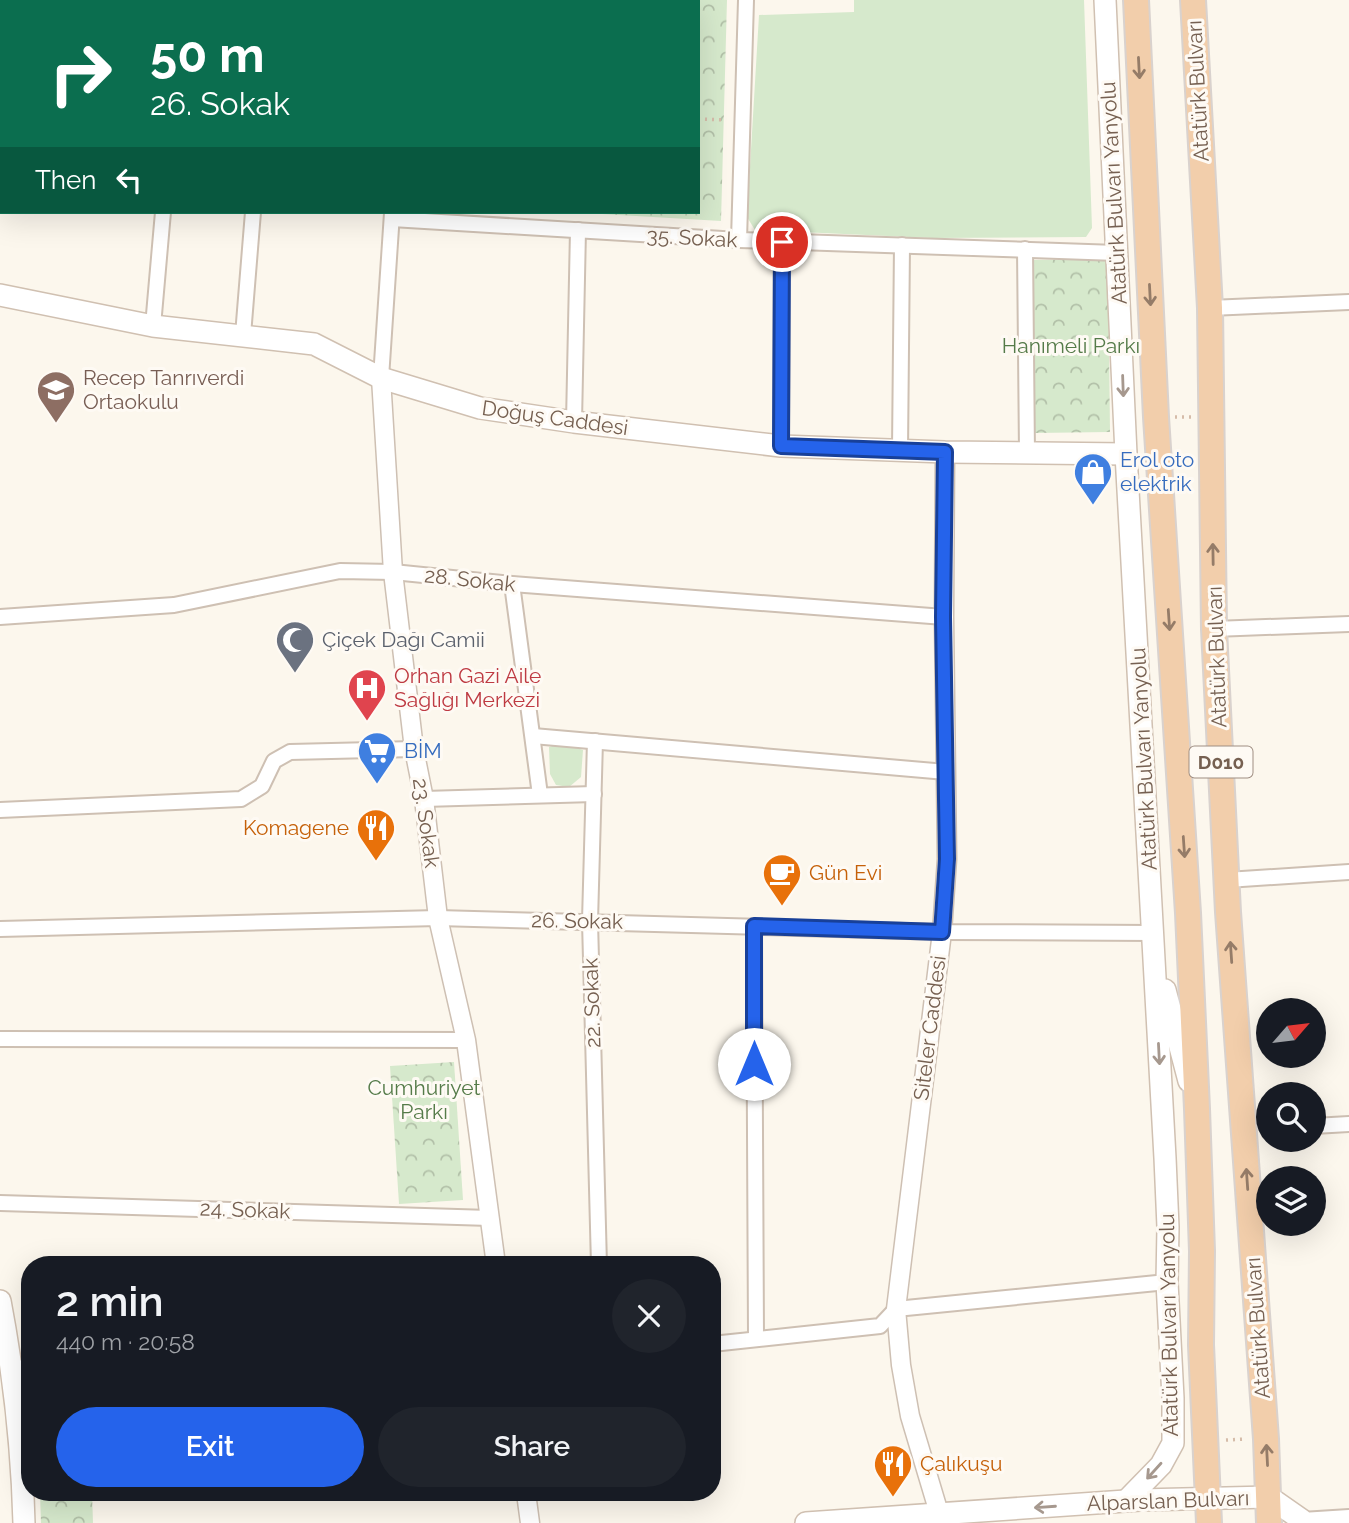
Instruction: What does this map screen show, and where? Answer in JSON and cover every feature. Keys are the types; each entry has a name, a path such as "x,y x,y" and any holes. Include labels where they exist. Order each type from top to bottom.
{"highway":[{"name":"Atatürk Bulvarı","path":"1136,0 1156,417 1188,913 1197,1109 1209,1523"},
{"name":"Atatürk Bulvarı","path":"1193,0 1210,308 1214,629 1227,880 1269,1523"}],"main road":[{"name":"Atatürk Bulvarı Yanyolu","path":"1105,0 1126,454 1154,933 1173,1398 1173,1443 1161,1465 1126,1501"},
{"name":"Doğuş Caddesi","path":"0,295 153,326 314,344 381,378 480,408 574,422 781,446 945,452 1126,454"},
{"path":"1155,955 1197,1109"},
{"path":"0,1301 21,1368"},
{"name":"Alparslan Bulvarı","path":"806,1523 1126,1501 1269,1497 1297,1522"},
{"path":"24,1501 24,1523"}],"street":[{"path":"739,240 746,0"},
{"path":"153,326 163,214"},
{"path":"243,335 253,214"},
{"path":"381,378 392,216"},
{"name":"35. Sokak","path":"392,216 739,240 1117,253"},
{"path":"574,422 578,230"},
{"path":"781,446 782,242"},
{"path":"900,450 902,245"},
{"path":"1025,249 1027,453"},
{"path":"1210,308 1349,302"},
{"name":"23. Sokak","path":"381,378 393,572 414,749 424,799 438,918 466,1040 495,1256"},
{"name":"Siteler Caddesi","path":"939,1513 910,1416 901,1365 896,1309 942,932 947,859 943,617 945,452"},
{"name":"28. Sokak","path":"0,617 174,605 340,571 393,572 512,584 943,617"},
{"path":"512,584 540,795"},
{"path":"1214,629 1349,624"},
{"path":"533,736 946,772"},
{"name":"22. Sokak","path":"595,741 590,921 599,1256"},
{"path":"0,810 241,799 262,786 274,761 290,752 414,749"},
{"path":"424,799 594,794"},
{"path":"1227,880 1349,872"},
{"name":"26. Sokak","path":"0,929 438,918 942,932 1154,933"},
{"path":"754,926 756,1338"},
{"path":"0,1039 466,1040"},
{"path":"1326,1125 1349,1124"},
{"name":"24. Sokak","path":"0,1203 490,1218"},
{"path":"721,1342 880,1326 896,1309 1167,1282"},
{"path":"527,1501 530,1523"},
{"path":"1297,1522 1349,1517"}],"path":[{"path":"700,119 743,120"}],"green space":[{"path":"700,0 727,0 721,221 602,214 700,214"},
{"path":"854,0 1084,0 1092,228 1086,237 932,238 755,230 747,217 759,15 854,12"},
{"name":"Hanımeli Parkı","path":"1108,259 1110,432 1035,433 1033,260"},
{"path":"562,743 583,750 581,777 569,787 556,785 550,774 549,747"},
{"name":"Cumhuriyet Parkı","path":"454,1062 463,1200 399,1204 390,1066"},
{"path":"40,1501 92,1501 93,1523 41,1523"}],"place":[{"name":"Recep Tanrıverdi Ortaokulu","path":"56,424"},
{"name":"Erol oto elektrik","path":"1093,506"},
{"name":"Çiçek Dağı Camii","path":"295,674"},
{"name":"Orhan Gazi Aile Sağlığı Merkezi","path":"367,722"},
{"name":"BİM","path":"377,785"},
{"name":"Komagene","path":"376,862"},
{"name":"Gün Evi","path":"782,907"},
{"name":"Çalıkuşu","path":"893,1498"}],"route":[{"path":"754,1064 754,926 942,932 947,859 943,617 945,452 781,446 782,242"}]}
